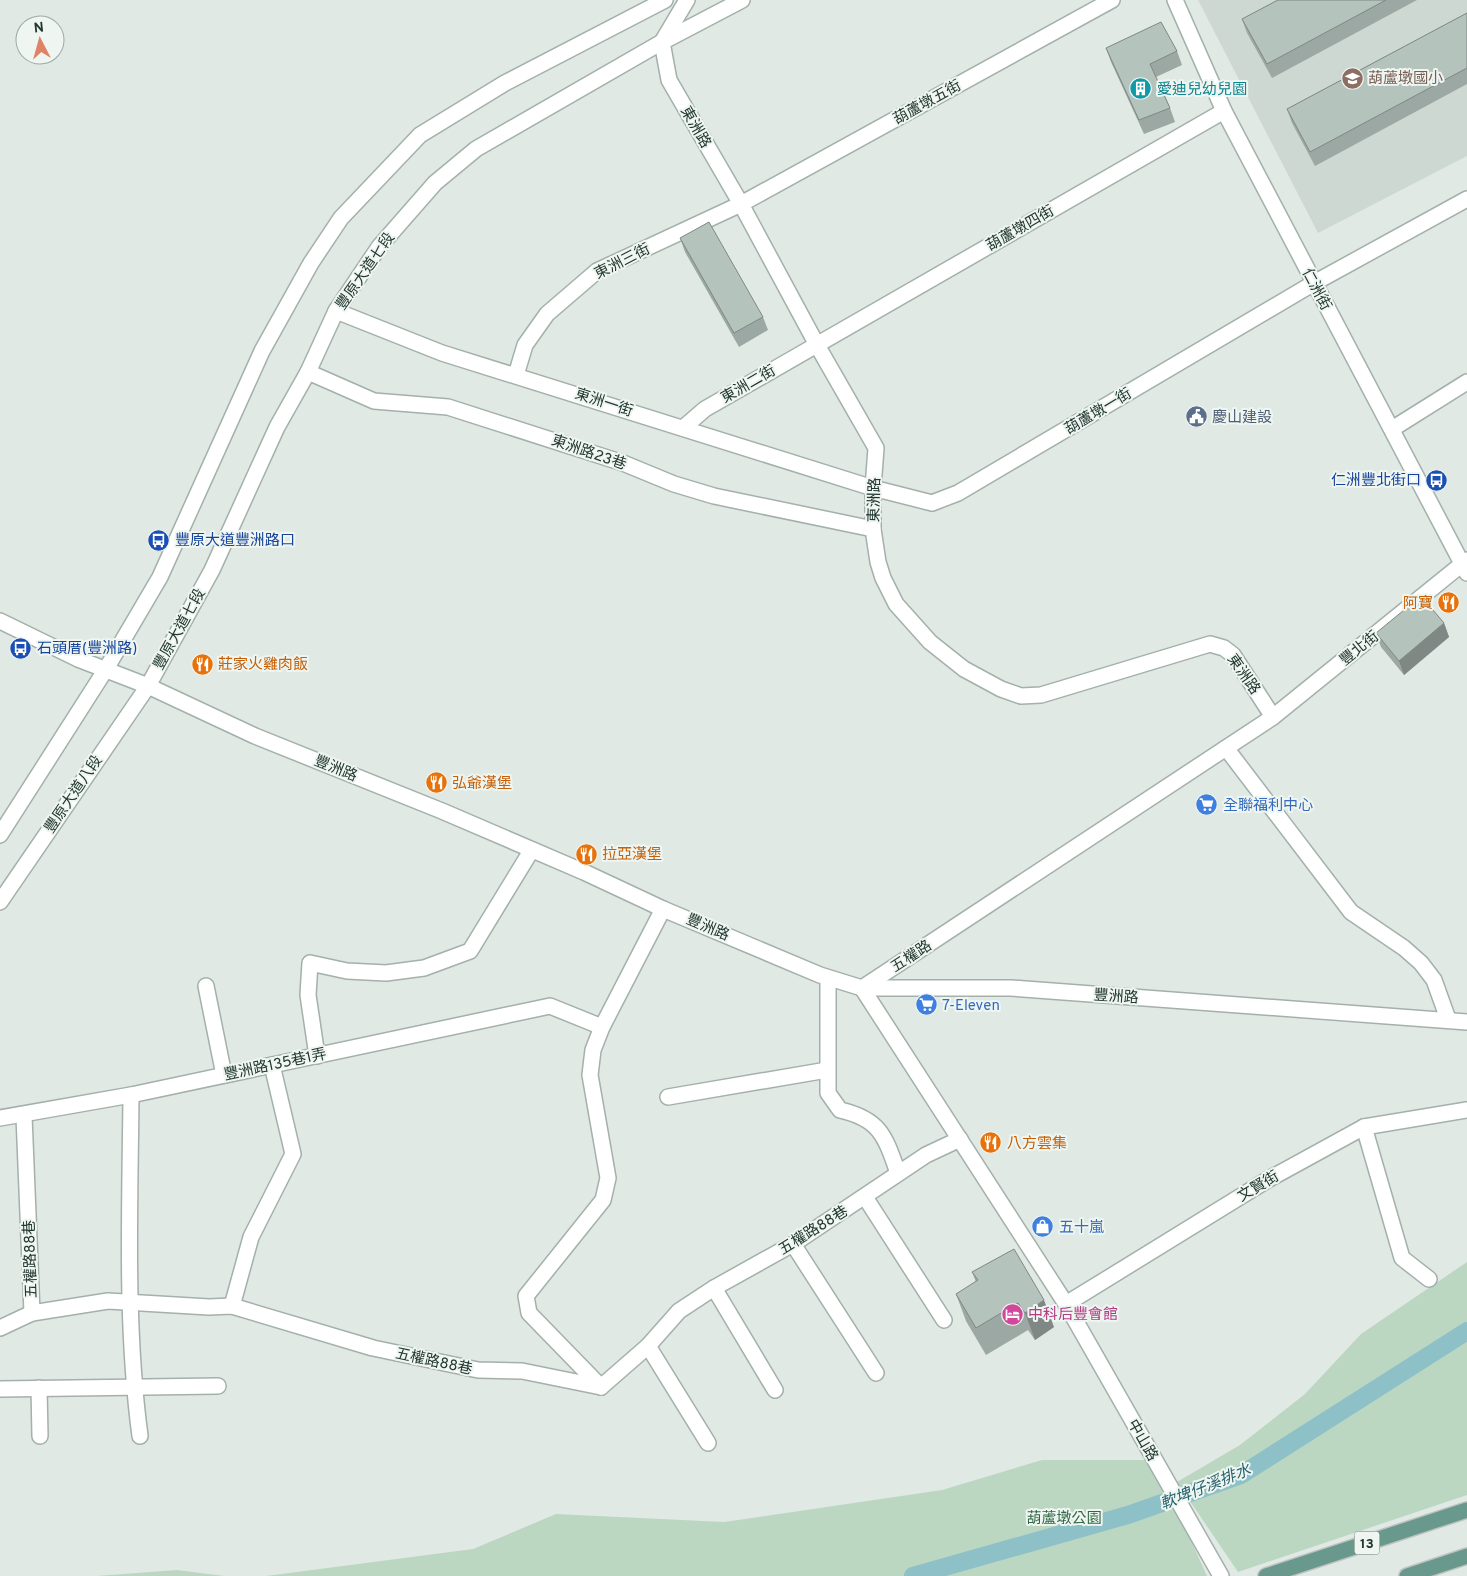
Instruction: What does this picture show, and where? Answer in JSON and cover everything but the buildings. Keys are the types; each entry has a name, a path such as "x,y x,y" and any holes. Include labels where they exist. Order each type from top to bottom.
{"main road":[{"name":"13","path":"1266,1576 1467,1510"},
{"path":"1407,1576 1467,1556"}],"street":[{"path":"0,835 106,670 160,577 262,351 311,263 341,218 420,135 505,83 665,0"},
{"path":"662,42 687,0"},
{"name":"豐原大道七段","path":"148,686 212,570 277,426 308,372 336,311 379,247 435,183 476,149 662,42 742,0"},
{"name":"葫蘆墩五街","path":"741,204 1112,0"},
{"name":"仁洲街","path":"1175,0 1224,111 1465,566"},
{"name":"東洲路","path":"662,42 669,80 741,204 817,345 876,448 873,488 873,529 878,562 883,578 904,615 946,656 982,680 1020,696 1041,695 1210,644 1217,645 1233,655 1273,717"},
{"name":"葫蘆墩四街","path":"817,345 1224,111"},
{"name":"葫蘆墩一街","path":"873,488 932,503 958,493 1314,283 1467,199"},
{"name":"東洲三街","path":"516,375 525,345 547,314 597,271 741,204"},
{"name":"東洲一街","path":"336,311 442,353 873,488"},
{"name":"東洲二街","path":"683,428 705,409 817,345"},
{"name":"東洲路23巷","path":"308,372 374,401 448,408 587,451 674,484 714,496 873,529"},
{"path":"1392,429 1467,382"},
{"name":"豐北街","path":"1273,717 1465,566"},
{"name":"豐洲路","path":"0,621 78,659 148,686 254,736 351,773 584,872 663,909 828,978 862,988 1011,988 1467,1022"},
{"name":"豐原大道八段","path":"0,902 148,686"},
{"name":"五權路","path":"862,988 1273,717"},
{"path":"1226,748 1351,912 1404,948 1422,963 1434,980 1448,1020"},
{"path":"317,1056 308,995 310,963 347,971 386,973 424,968 470,951 531,851"},
{"path":"601,1388 528,1313 526,1296 603,1200 608,1178 590,1075 593,1050 602,1026 663,909"},
{"path":"828,978 828,1093 840,1110 861,1115 878,1129 890,1151 898,1173"},
{"path":"206,986 224,1075"},
{"path":"862,988 1066,1304"},
{"name":"豐洲路135巷1弄","path":"0,1118 24,1116 131,1095 550,1006 602,1026"},
{"path":"232,1306 252,1237 293,1154 272,1065"},
{"path":"668,1097 827,1070"},
{"path":"131,1095 129,1302 134,1389 140,1436"},
{"name":"文賢街","path":"1066,1304 1269,1179 1364,1127 1467,1110"},
{"name":"五權路88巷","path":"24,1116 32,1313 108,1302 209,1307 232,1306 373,1348 478,1370 522,1371 601,1388 648,1346 679,1311 714,1288 793,1244 926,1155 960,1139"},
{"path":"1364,1127 1402,1258 1429,1279"},
{"path":"865,1197 944,1320"},
{"path":"793,1244 876,1373"},
{"path":"714,1288 775,1390"},
{"name":"中山路","path":"1066,1304 1221,1576"},
{"path":"0,1328 32,1313"},
{"path":"648,1346 708,1443"},
{"path":"0,1390 218,1386"},
{"path":"38,1388 40,1436"}],"shaded area":[{"name":"葫蘆墩國小","path":"1198,0 1467,0 1467,156 1318,233"}],"green space":[{"path":"1467,1262 1467,1495 1238,1572 1177,1482 1240,1445 1305,1394 1361,1334"},
{"name":"葫蘆墩公園","path":"1042,1460 1149,1460 1169,1492 1207,1576 266,1576 473,1549 556,1514 724,1522 942,1490"},
{"path":"177,1570 224,1576 97,1576"}],"waterway":[{"name":"軟埤仔溪排水","path":"913,1576 1128,1515 1241,1475 1467,1331"}],"place":[{"name":"葫蘆墩國小","path":"1352,78"},
{"name":"愛迪兒幼兒園","path":"1141,89"},
{"name":"慶山建設","path":"1196,417"},
{"name":"仁洲豐北街口","path":"1437,480"},
{"name":"豐原大道豐洲路口","path":"159,540"},
{"name":"阿寶","path":"1449,603"},
{"name":"石頭厝(豐洲路)","path":"21,648"},
{"name":"莊家火雞肉飯","path":"202,664"},
{"name":"弘爺漢堡","path":"436,783"},
{"name":"全聯福利中心","path":"1207,805"},
{"name":"拉亞漢堡","path":"586,854"},
{"name":"7-Eleven","path":"926,1005"},
{"name":"八方雲集","path":"991,1143"},
{"name":"五十嵐","path":"1043,1227"},
{"name":"中科后豐會館","path":"1012,1314"}]}
